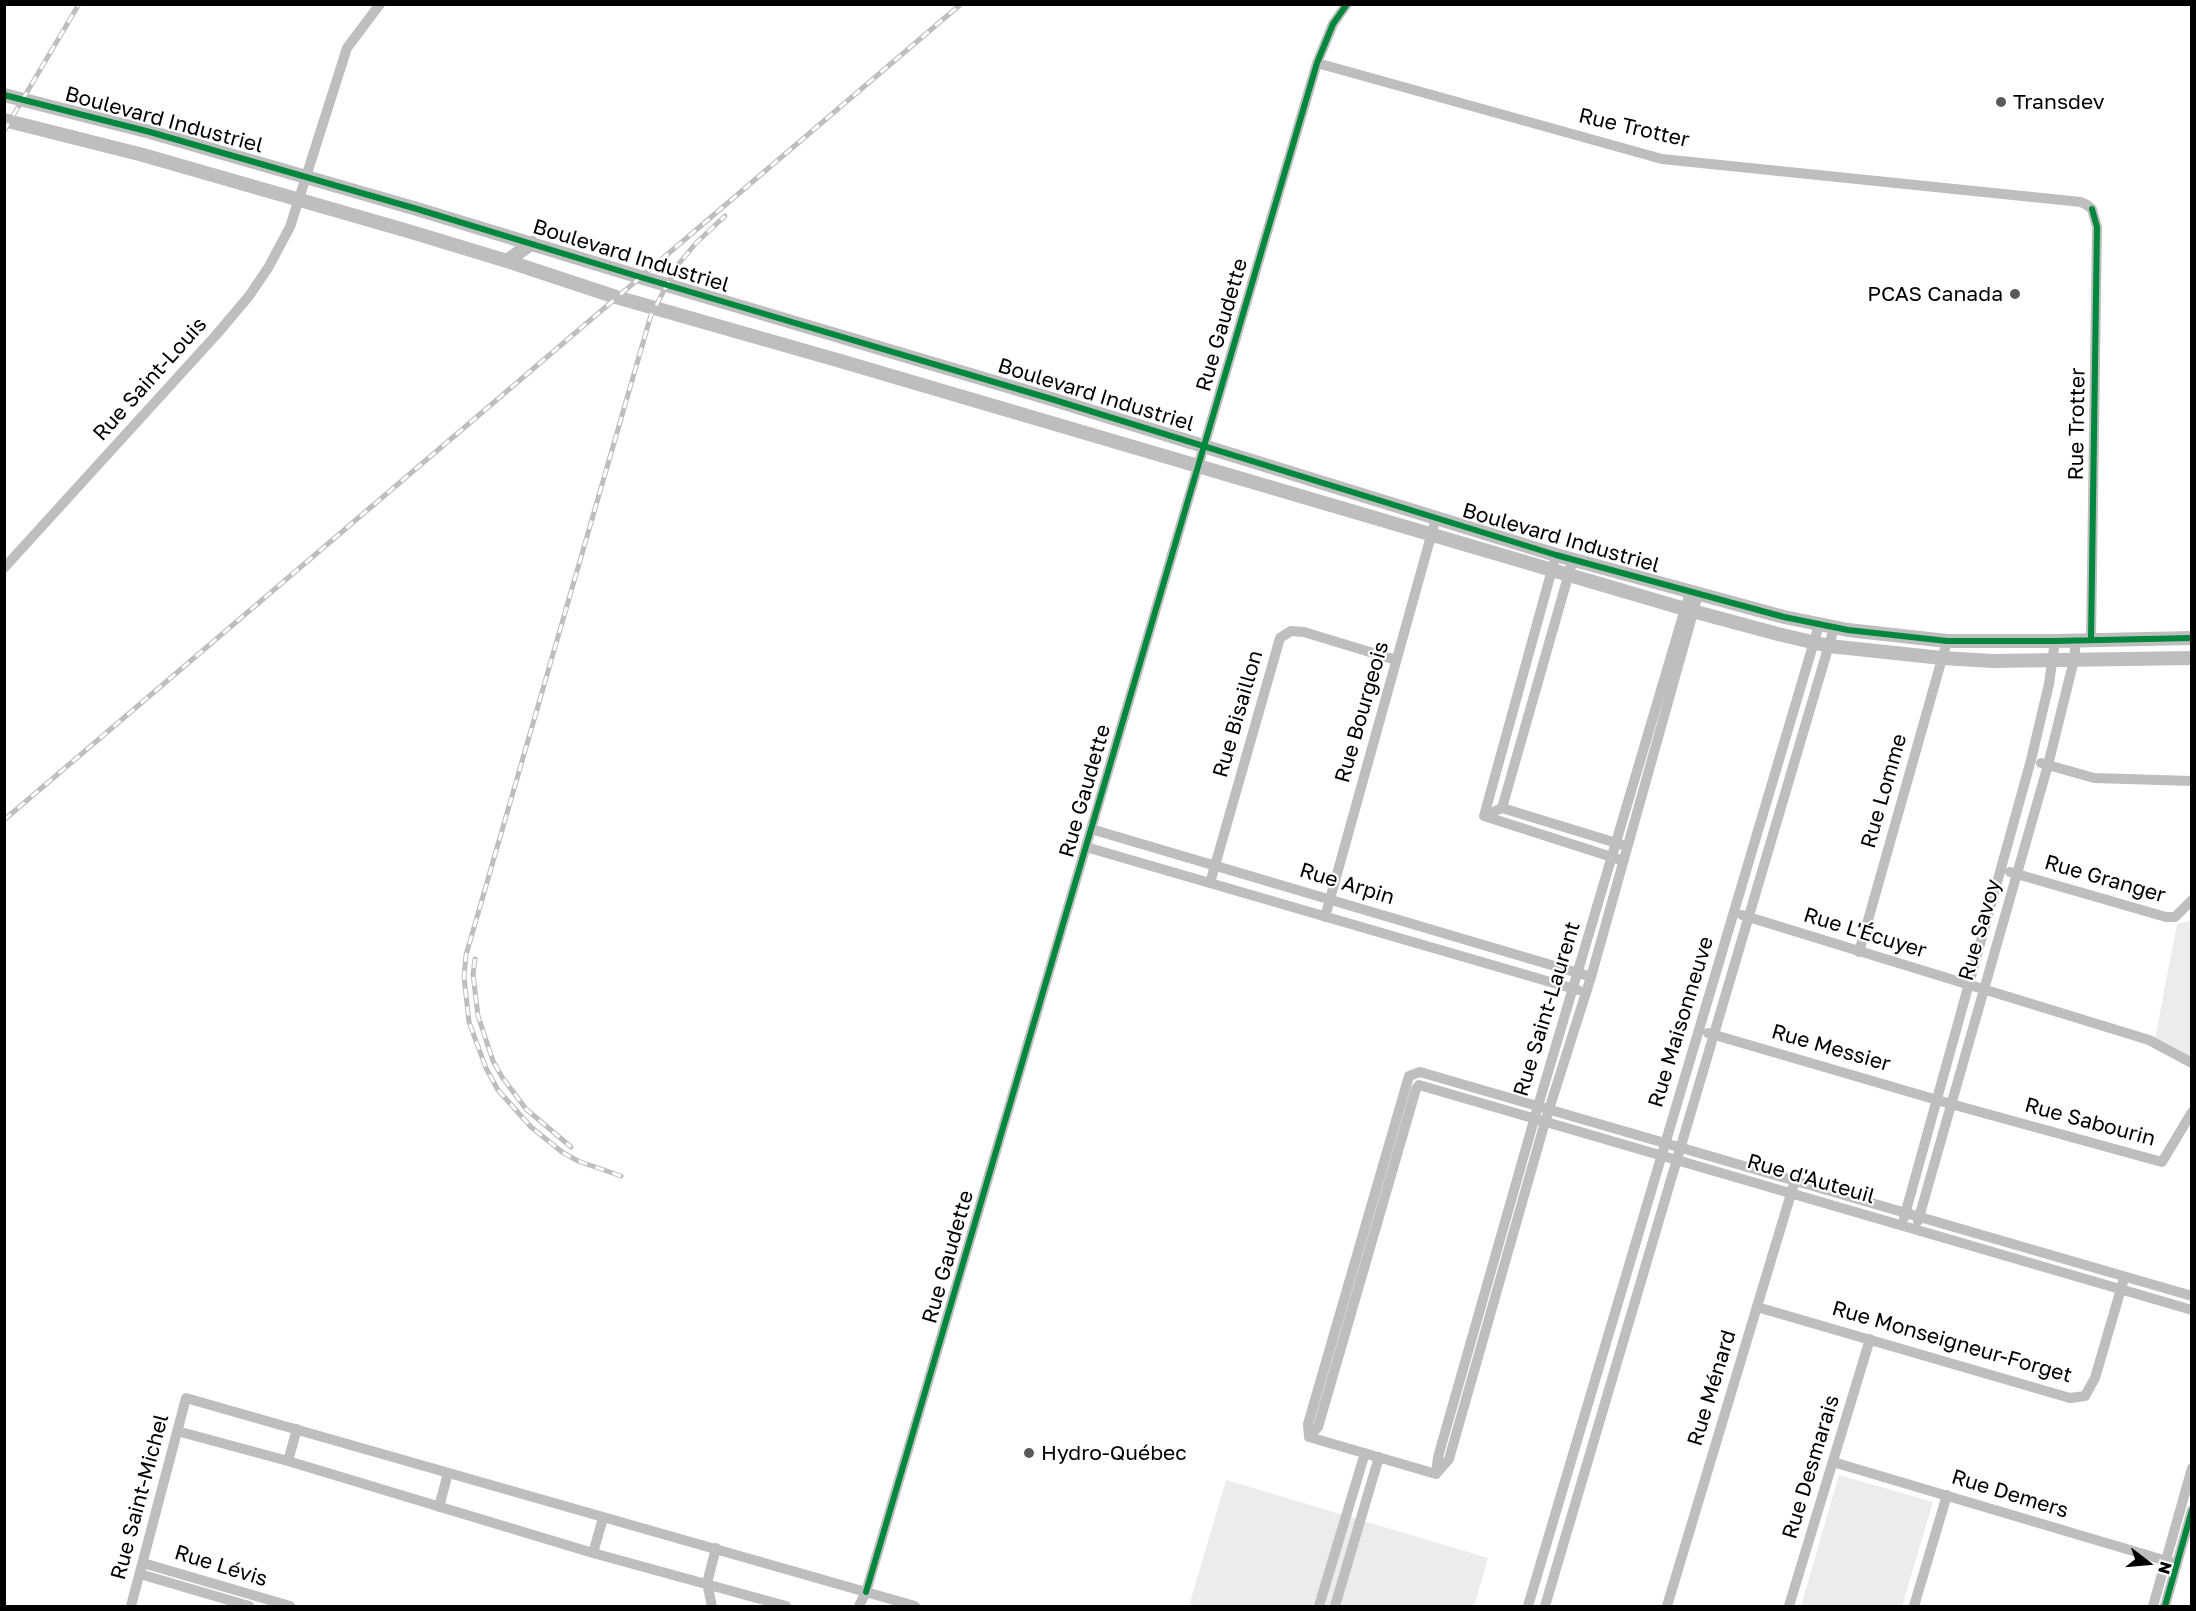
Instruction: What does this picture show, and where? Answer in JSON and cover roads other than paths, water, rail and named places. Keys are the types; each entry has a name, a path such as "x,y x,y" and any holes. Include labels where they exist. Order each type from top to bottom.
{"street":[{"name":"Rue Saint-Louis","path":"4,568 209,343 249,296 268,268 290,227 347,48 380,4"},
{"name":"Rue Gaudette","path":"859,1606 866,1592 1317,63 1333,24 1347,4"},
{"name":"Rue Trotter","path":"1317,63 1662,159 2081,202 2087,205 2092,209 2097,227 2091,640"},
{"name":"Boulevard Industriel","path":"4,95 150,132 417,208 1204,445 1556,555 1820,625 1947,640 2055,641 2192,638"},
{"name":"Boulevard Industriel","path":"4,120 143,155 298,199 507,261 616,297 1690,610 1814,643 1942,658 1993,661 2192,658"},
{"path":"143,155 150,132"},
{"path":"408,231 417,208"},
{"path":"507,261 532,243"},
{"path":"837,360 848,338"},
{"path":"966,398 977,377"},
{"path":"1039,420 1048,398"},
{"name":"Rue Bourgeois","path":"1325,917 1436,518"},
{"path":"1484,816 1556,555"},
{"path":"1502,808 1573,560"},
{"name":"Rue Saint-Laurent","path":"1544,1107 1587,992 1657,745 1694,593"},
{"name":"Rue Saint-Laurent","path":"1309,1437 1436,1474 1449,1459 1491,1290 1544,1107 1578,973 1646,741 1690,610"},
{"name":"Rue Maisonneuve","path":"1528,1606 1820,625"},
{"name":"Rue Maisonneuve","path":"1545,1606 1834,628"},
{"name":"Rue Bisaillon","path":"1210,883 1280,638 1291,632 1304,632 1396,660"},
{"name":"Rue Lomme","path":"1859,952 1947,640"},
{"name":"Rue Savoy","path":"1915,1230 2048,765 2074,660 2076,640"},
{"name":"Rue Savoy","path":"1902,1226 2031,760 2049,684 2055,641"},
{"path":"1515,704 1530,709"},
{"path":"1646,741 1657,745"},
{"path":"2031,760 2094,778 2192,781"},
{"path":"1771,789 1786,793"},
{"path":"1484,816 1502,808 1629,846"},
{"path":"1484,816 1624,861"},
{"name":"Rue Arpin","path":"1091,829 1591,977"},
{"name":"Rue Arpin","path":"1086,847 1587,992"},
{"name":"Rue Granger","path":"2001,869 2166,917 2175,917 2192,900"},
{"name":"Rue L'Écuyer","path":"1734,913 1983,990"},
{"path":"1983,990 2149,1040 2192,1063"},
{"name":"Rue Messier","path":"1699,1030 1951,1104"},
{"path":"1309,1437 1308,1424 1419,1085 1416,1073"},
{"path":"1309,1437 1318,1427 1407,1086 1416,1073"},
{"name":"Rue d'Auteuil","path":"1416,1073 1544,1107 2192,1296"},
{"name":"Rue d'Auteuil","path":"1419,1085 2192,1310"},
{"name":"Rue Sabourin","path":"1951,1104 2162,1162 2192,1112"},
{"name":"Rue Ménard","path":"1667,1606 1795,1180"},
{"path":"1629,1267 1644,1271"},
{"name":"Rue Monseigneur-Forget","path":"1757,1307 2070,1398 2085,1396 2095,1378 2124,1276"},
{"name":"Rue Desmarais","path":"1789,1606 1870,1339"},
{"path":"1594,1383 1610,1387"},
{"name":"Rue Saint-Michel","path":"131,1606 186,1398 297,1430"},
{"path":"288,1461 297,1430 915,1606"},
{"path":"177,1431 288,1461 593,1553 786,1606"},
{"path":"1320,1606 1365,1453"},
{"path":"1335,1606 1379,1457"},
{"name":"Rue Demers","path":"1833,1462 2171,1563"},
{"path":"2165,1606 2171,1563 2192,1468"},
{"path":"439,1508 448,1473"},
{"path":"1914,1606 1947,1495"},
{"path":"1558,1506 1574,1510"},
{"path":"2153,1606 2192,1510"},
{"path":"593,1553 603,1518"},
{"path":"712,1606 706,1583 716,1548"},
{"name":"Rue Lévis","path":"141,1568 289,1606"},
{"name":"Rue Lévis","path":"141,1568 249,1606"}],"railway":[{"path":"4,131 79,4"},
{"path":"4,820 961,4"},
{"path":"621,1176 578,1161 562,1152 531,1127 498,1090 486,1068 469,1022 464,977 466,955 651,315 677,266 696,243 725,216"},
{"path":"475,959 473,974 478,1016 493,1061 526,1109 571,1147"}],"place":[{"name":"Transdev","path":"2001,102"},
{"name":"PCAS Canada","path":"2015,294"},
{"name":"Hydro-Québec","path":"1029,1453"}]}
